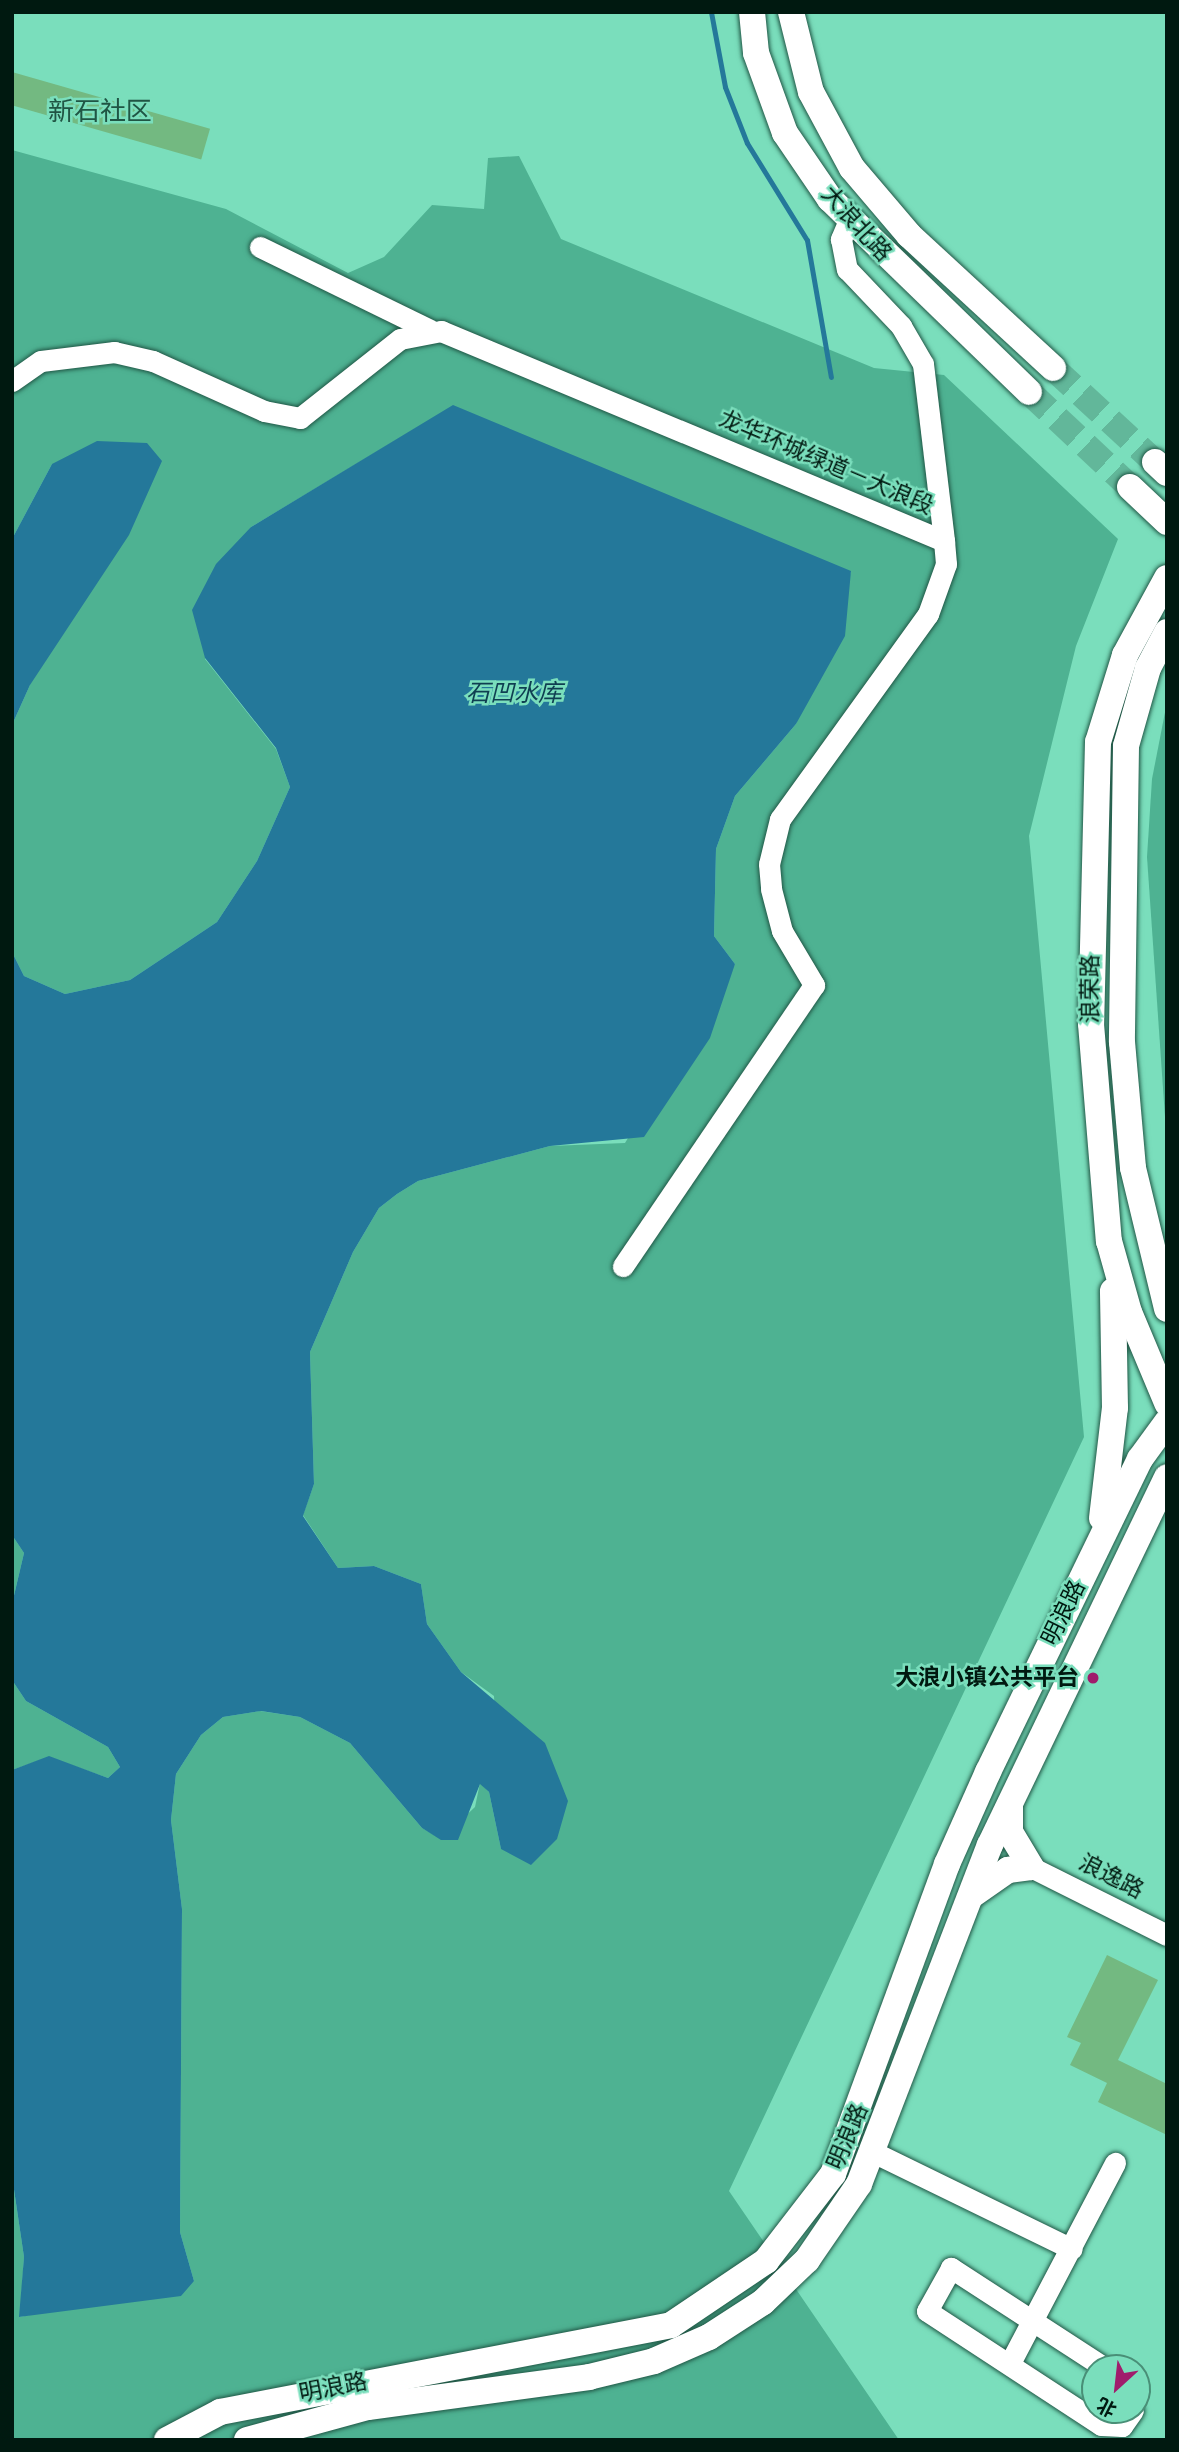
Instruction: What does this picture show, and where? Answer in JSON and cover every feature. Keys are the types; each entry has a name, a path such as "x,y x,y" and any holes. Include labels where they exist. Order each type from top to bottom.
{"main road":[{"name":"大浪北路","path":"752,12 756,53 785,133 849,220 1028,392"},
{"name":"大浪北路","path":"791,12 811,92 852,167 909,235 1053,368"},
{"path":"1129,487 1167,522"},
{"name":"浪荣路","path":"1167,578 1116,677 1094,763 1092,1037 1109,1241 1129,1312 1167,1403"},
{"name":"浪荣路","path":"1167,632 1148,668 1126,746 1122,1042 1133,1168 1167,1309"},
{"path":"1091,1557 1105,1506 1115,1408 1109,1241"},
{"name":"明浪路","path":"167,2440 220,2412 442,2369 490,2363 671,2325 766,2261 807,2215 857,2122 947,1864 1091,1557 1140,1459 1167,1422"},
{"name":"明浪路","path":"247,2440 368,2407 492,2391 654,2361 709,2337 762,2302 807,2260 842,2216 873,2152 969,1897 1010,1801 1167,1477"},
{"path":"1124,1561 1167,1519"},
{"path":"969,1897 993,1877 1031,1867 1010,1832 1010,1801"},
{"path":"490,2363 492,2391"},
{"path":"442,2369 444,2398"}],"street":[{"path":"849,220 841,239 847,269 901,326 923,364 944,541"},
{"name":"龙华环城绿道－大浪段","path":"260,247 430,330 944,541 946,564 928,614 780,819 769,864 771,889 782,930 814,985 623,1266"},
{"path":"12,381 41,361 76,352 114,352 153,361 288,419 312,414 400,339 430,330"},
{"name":"浪逸路","path":"1031,1867 1167,1935"},
{"path":"873,2152 1072,2249"},
{"path":"1010,2363 1035,2322 1115,2163"},
{"path":"1081,2410 927,2311 951,2268 1084,2354"},
{"path":"1102,2424 1109,2429 1123,2424"}],"green space":[{"path":"12,150 226,209 348,273 384,257 432,205 484,209 488,158 519,156 561,239 874,368 944,375 1118,539 1076,646 1029,836 1084,1437 729,2191 899,2440 12,2440 12,2176 24,2257 20,2317 194,2281 180,2232 182,1909 171,1820 176,1774 201,1735 223,1717 260,1711 300,1717 350,1743 422,1828 441,1839 475,1807 480,1783 489,1792 501,1849 494,1696 461,1672 427,1624 421,1584 374,1566 338,1568 303,1515 314,1484 310,1352 353,1252 379,1208 397,1194 418,1181 550,1146 625,1143 735,964 714,936 716,849 735,796 796,724 851,572 453,406 251,527 205,659 276,749 290,787 257,861 217,922 130,980 65,994 24,976 12,952 12,725 30,685 52,464 12,539"},
{"path":"1167,702 1167,1146 1147,857 1152,779"},
{"path":"12,1535 24,1553 12,1604"},
{"path":"12,1680 26,1701 108,1747 120,1767 108,1778 49,1757 12,1770"}],"water":[{"name":"石凹水库","path":"453,405 851,571 845,636 796,724 735,796 716,849 714,936 735,964 710,1038 644,1137 550,1146 418,1181 397,1194 379,1208 353,1252 310,1352 314,1484 303,1516 338,1568 374,1566 421,1584 427,1624 461,1672 545,1743 568,1801 557,1839 531,1865 501,1849 489,1792 480,1784 458,1840 441,1840 422,1828 350,1743 300,1717 261,1711 223,1717 201,1735 176,1774 171,1820 182,1909 180,2232 194,2281 181,2296 19,2317 24,2257 12,2176 12,1770 49,1756 108,1778 120,1767 108,1747 26,1701 12,1680 12,1604 24,1553 12,1535 12,952 24,976 65,994 130,980 217,922 257,861 290,787 276,748 205,658 192,610 216,564 251,527"},
{"path":"97,441 147,443 162,461 129,535 30,685 12,725 12,539 52,464"}],"building":[{"path":"12,72 210,129 201,160 12,105"},
{"path":"1107,1955 1158,1980 1118,2060 1167,2084 1167,2135 1098,2102 1107,2083 1070,2065 1081,2043 1067,2037"}],"waterway":[{"path":"711,12 725,87 747,143 807,240 831,377"}],"tunnel":[{"path":"1053,368 1155,462"},
{"path":"1029,392 1130,487"}],"place":[{"name":"大浪小镇公共平台","path":"1093,1678"}],"district":[{"name":"新石社区","path":"100,113"}]}
